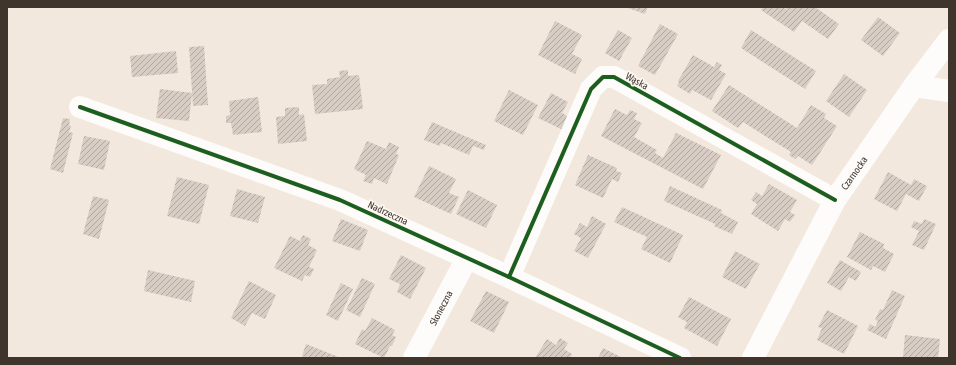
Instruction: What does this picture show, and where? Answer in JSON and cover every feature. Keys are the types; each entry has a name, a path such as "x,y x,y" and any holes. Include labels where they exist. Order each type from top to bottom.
{"street":[{"name":"Czarnocka","path":"753,358 835,200 914,86 949,40"},
{"name":"Wąska","path":"509,277 591,89 603,77 614,77 835,200"},
{"path":"914,86 949,91"},
{"name":"Nadrzeczna","path":"80,107 340,200 509,277 680,358"},
{"name":"Słoneczna","path":"414,358 467,258"}],"building":[{"path":"625,7 648,7 645,14"},
{"path":"763,7 783,7 791,13 784,7 815,7 839,24 828,39 802,21 794,32 761,10"},
{"path":"878,17 900,33 883,56 861,40"},
{"path":"555,21 582,35 572,54 582,59 575,74 538,55"},
{"path":"660,24 678,34 655,75 638,66"},
{"path":"618,30 632,38 619,61 605,53"},
{"path":"751,30 816,71 805,89 741,48"},
{"path":"204,46 208,105 193,106 189,47"},
{"path":"176,51 178,73 132,77 130,56"},
{"path":"693,55 714,67 717,62 722,65 719,70 726,74 711,100 692,90 690,94 677,86 679,83 678,81"},
{"path":"348,70 348,76 359,75 363,109 315,114 312,85 327,84 327,79 340,77 339,71"},
{"path":"844,74 867,90 849,117 826,101"},
{"path":"729,85 797,128 811,105 826,114 824,118 837,126 812,165 798,156 795,159 789,155 791,152 743,122 738,128 712,111"},
{"path":"160,89 192,93 189,121 156,118"},
{"path":"509,90 538,105 523,135 494,121"},
{"path":"551,93 568,102 562,113 569,117 563,130 538,118"},
{"path":"258,97 262,132 233,135 231,123 226,123 226,116 230,115 229,101"},
{"path":"299,107 299,115 304,114 307,141 278,144 276,117 285,116 285,108"},
{"path":"615,109 627,115 630,110 637,113 634,119 642,123 634,137 657,150 655,153 663,158 676,133 721,155 703,189 601,136"},
{"path":"63,118 70,119 69,125 71,126 69,132 73,133 63,173 50,169"},
{"path":"432,122 486,145 484,150 473,146 469,155 441,143 440,146 424,140"},
{"path":"84,136 110,141 104,170 78,164"},
{"path":"367,141 386,149 389,142 399,147 396,154 399,155 387,184 374,178 372,184 363,181 366,175 354,169"},
{"path":"588,155 617,168 616,171 622,173 618,182 612,179 603,198 575,185"},
{"path":"429,166 456,179 449,193 459,197 451,214 414,197"},
{"path":"888,172 911,185 914,179 927,186 919,201 906,194 897,211 874,199"},
{"path":"177,177 209,185 199,224 167,216"},
{"path":"769,184 797,200 790,212 795,215 790,222 785,219 778,231 751,214 757,204 751,200 756,192 762,196"},
{"path":"670,186 722,210 721,213 738,222 732,234 714,226 715,224 664,201"},
{"path":"237,189 265,197 258,223 230,216"},
{"path":"468,190 497,205 486,228 456,214"},
{"path":"93,196 109,200 99,239 83,234"},
{"path":"622,207 683,235 670,263 641,249 647,237 614,222"},
{"path":"592,216 606,224 588,258 574,251 581,238 574,234 580,223 587,227"},
{"path":"341,219 368,230 360,251 332,241"},
{"path":"924,219 936,224 924,250 912,245 919,231 911,227 914,221 922,224"},
{"path":"860,232 884,244 883,248 894,254 885,272 873,266 871,270 847,257"},
{"path":"303,235 311,239 308,245 317,250 309,267 314,269 310,277 305,275 302,281 274,268 290,236 300,241"},
{"path":"735,251 760,264 746,289 722,277"},
{"path":"401,255 426,268 410,299 397,292 400,284 389,279"},
{"path":"840,260 861,272 856,281 849,277 841,291 827,283"},
{"path":"148,270 195,281 191,302 144,291"},
{"path":"362,278 375,284 360,317 346,310"},
{"path":"249,281 276,295 265,319 252,313 245,326 231,318"},
{"path":"341,283 353,289 338,321 326,315"},
{"path":"892,290 905,296 886,339 867,330 870,324 875,327 878,321 875,320 880,309 883,310"},
{"path":"486,291 509,302 494,333 470,321"},
{"path":"689,297 731,319 717,346 684,328 687,322 678,317"},
{"path":"827,310 858,326 844,354 817,340 822,328 818,327"},
{"path":"372,318 395,330 392,335 396,337 384,358 355,344 362,329 365,331"},
{"path":"905,335 940,339 938,358 903,358"},
{"path":"560,338 568,343 564,349 572,354 570,358 535,358 547,339 556,345"},
{"path":"306,344 341,358 306,358 302,356"},
{"path":"603,348 623,358 598,358"}],"cycle path":[{"path":"509,277 591,89 603,77 614,77 835,200"},
{"path":"80,107 340,200 509,277 680,358"}]}
